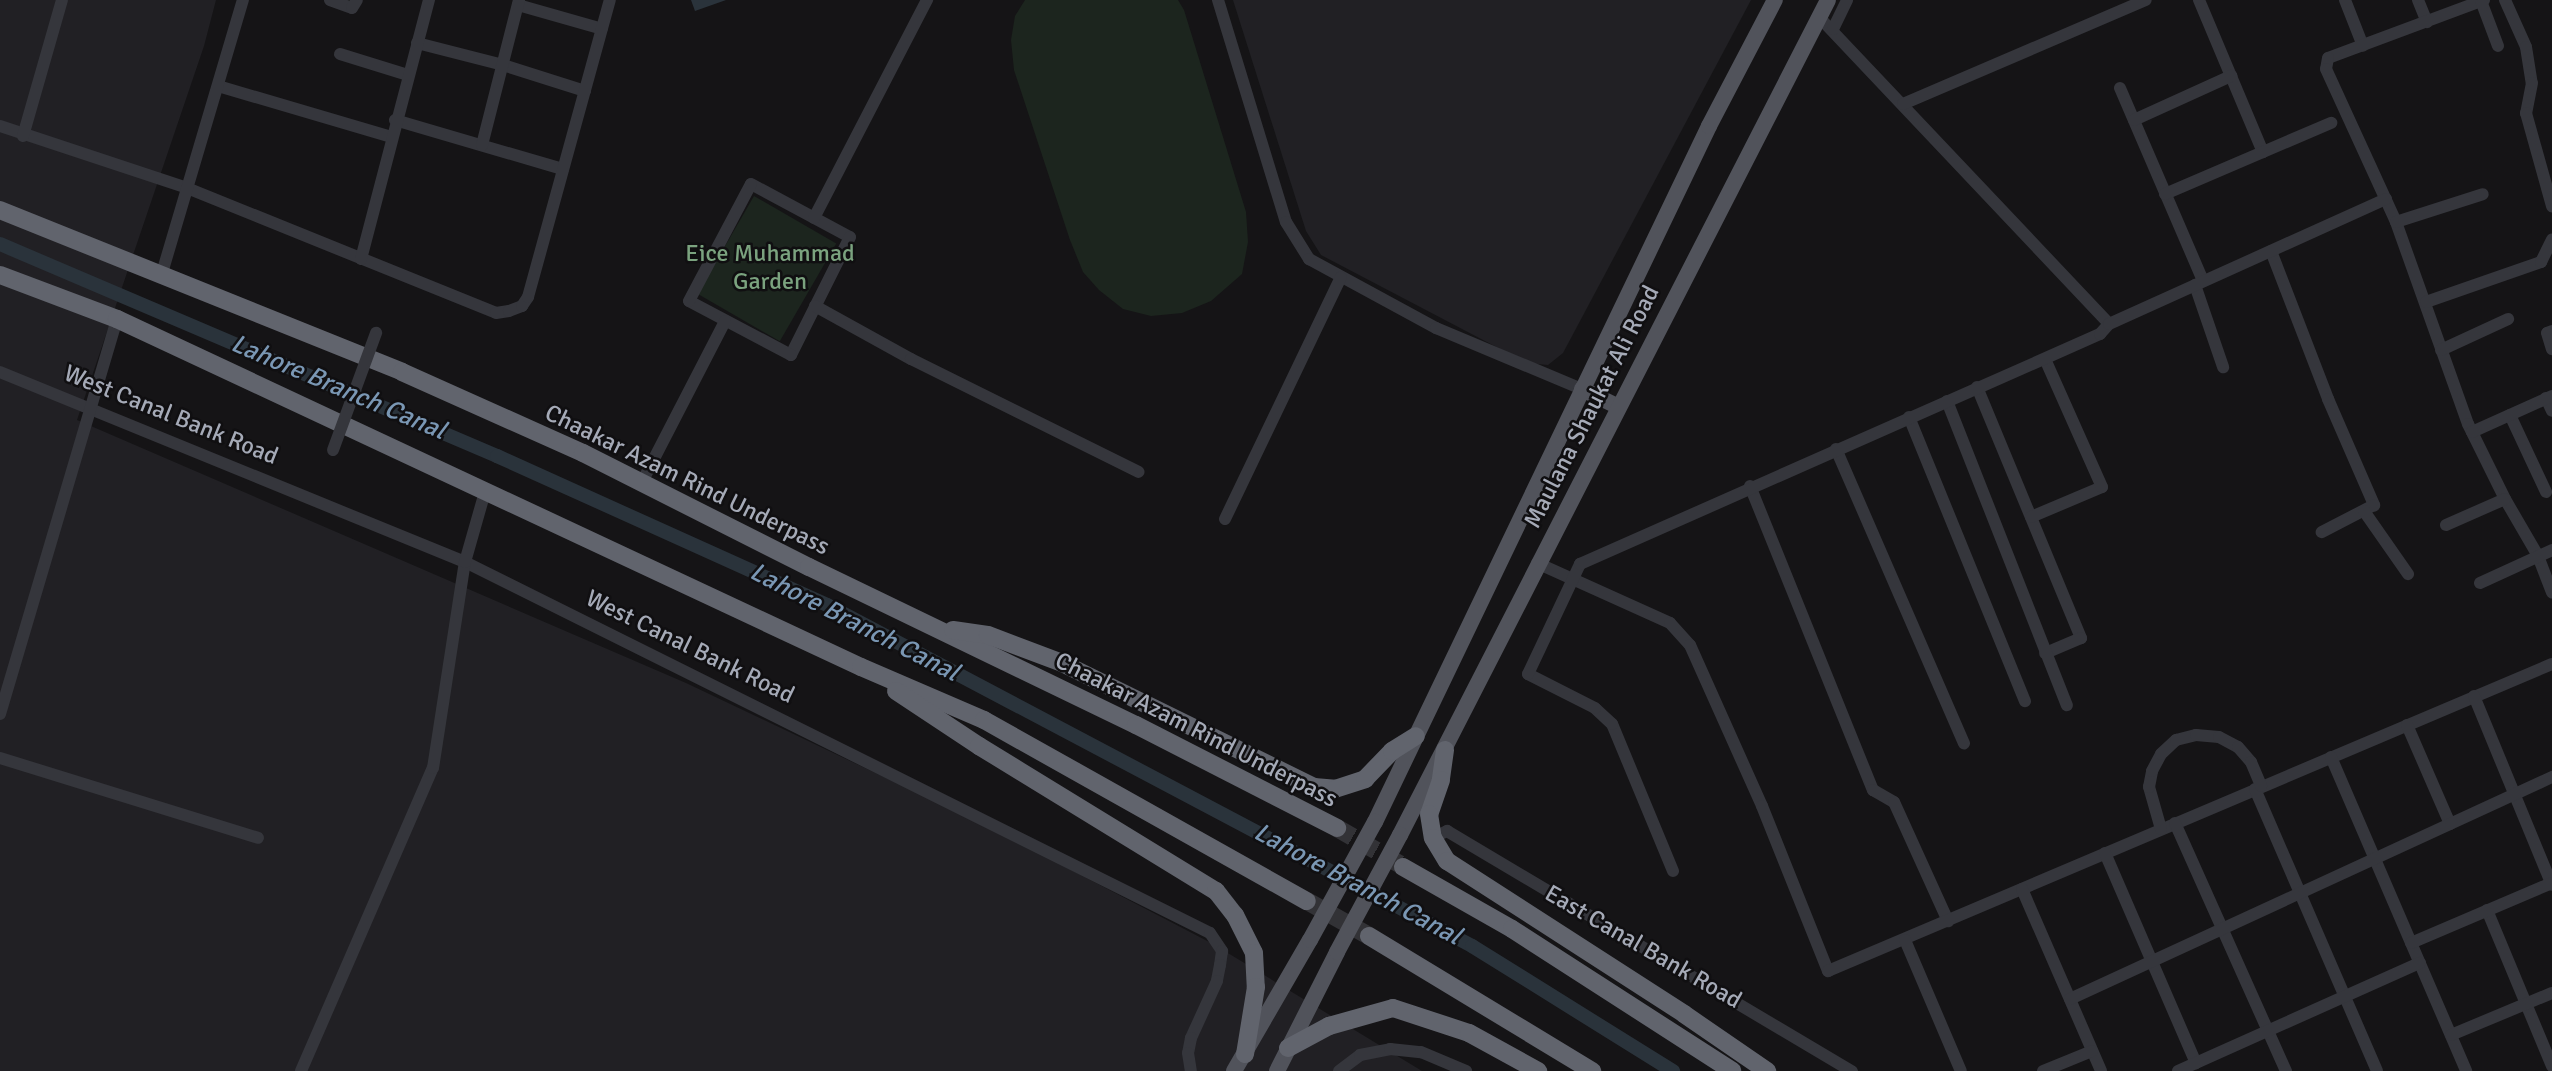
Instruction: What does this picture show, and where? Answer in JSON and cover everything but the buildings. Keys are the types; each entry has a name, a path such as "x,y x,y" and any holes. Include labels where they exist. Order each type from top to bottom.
{"highway":[{"name":"Chaakar Azam Rind Underpass","path":"0,210 162,273 402,372 642,482 808,567 1136,725 1337,828"},
{"path":"0,275 117,319 861,667 984,720 1307,901"},
{"path":"936,628 988,635 1062,663 1314,787 1335,789 1365,779 1392,751 1416,736"},
{"path":"861,667 979,746 1216,891 1235,915 1254,953 1256,987 1245,1054"},
{"path":"1445,750 1441,780 1429,814 1433,838 1447,860 1767,1071"},
{"path":"1404,867 1523,937 1732,1071"},
{"path":"1369,936 1592,1071"},
{"path":"1288,1048 1329,1026 1393,1008 1469,1033 1538,1071"}],"main road":[{"name":"Maulana Shaukat Ali Road","path":"1245,1054 1375,822 1709,126 1775,0"},
{"name":"Maulana Shaukat Ali Road","path":"1288,1048 1400,835 1428,776 1445,750 1617,406 1828,0"},
{"path":"1582,389 1617,406"},
{"path":"1277,1071 1288,1048"},
{"path":"1234,1071 1245,1054"}],"street":[{"path":"23,136 62,0"},
{"path":"162,273 243,0"},
{"path":"330,0 352,8 357,0"},
{"path":"361,258 395,120 429,0"},
{"path":"0,126 23,136 187,188 496,313 522,306 528,297 610,0"},
{"path":"814,218 928,0"},
{"path":"1218,0 1286,222 1309,259 1436,327 1582,389"},
{"path":"1833,29 1847,0"},
{"path":"1903,104 2146,0"},
{"path":"2199,0 2263,152"},
{"path":"2345,0 2363,46"},
{"path":"2418,0 2427,22"},
{"path":"2505,0 2526,47 2532,83 2526,113 2552,206"},
{"path":"2498,46 2482,1 2328,58 2326,69 2396,222 2472,432 2505,499 2538,556 2552,592"},
{"path":"482,145 519,2 602,29"},
{"path":"1819,17 2109,324"},
{"path":"417,43 503,65 585,92"},
{"path":"340,54 408,75"},
{"path":"2134,120 2231,76"},
{"path":"218,86 391,136"},
{"path":"2120,88 2199,283 2223,367"},
{"path":"395,120 564,169"},
{"path":"2165,194 2331,123"},
{"path":"751,184 850,237 815,306 791,355 689,301 751,184"},
{"path":"2396,222 2483,194"},
{"path":"1673,871 1612,724 1595,708 1528,674 1580,564 1750,486 2045,359 2100,334 2109,324 2386,199"},
{"path":"2426,302 2541,262 2552,239"},
{"path":"2271,251 2328,399 2374,505 2322,532"},
{"path":"1225,519 1341,277"},
{"path":"815,306 911,359 1139,472"},
{"path":"0,714 117,319"},
{"path":"2441,350 2508,319"},
{"path":"642,482 725,321"},
{"path":"2552,331 2547,333 2552,349"},
{"path":"333,450 376,333"},
{"path":"2031,517 2102,487 2045,359"},
{"name":"West Canal Bank Road","path":"0,372 464,562 1210,933 1222,951 1217,981 1191,1038 1188,1053 1191,1071"},
{"path":"1977,387 2081,638 2045,653"},
{"path":"2472,432 2549,397 2552,411"},
{"path":"1947,401 2067,705"},
{"path":"2510,415 2546,492"},
{"path":"1909,417 2025,701"},
{"path":"1836,449 1964,743"},
{"path":"1750,486 1873,790 1894,802 1948,921"},
{"path":"301,1071 433,768 464,562 485,492"},
{"path":"2446,525 2505,499"},
{"path":"2364,511 2409,574"},
{"path":"2480,583 2552,550"},
{"path":"1537,563 1573,577 1670,624 1690,645 1762,806 1828,971 2552,664"},
{"path":"2411,943 2552,884 2474,696"},
{"path":"2407,725 2450,824"},
{"path":"2161,829 2150,788 2152,771 2161,754 2176,740 2196,735 2219,737 2238,747 2251,762 2258,787 2377,1071"},
{"path":"2331,757 2451,1035 2461,1069"},
{"path":"0,758 258,838"},
{"path":"2070,999 2552,777"},
{"path":"2175,823 2286,1071"},
{"name":"East Canal Bank Road","path":"1433,838 1447,831 1852,1071"},
{"path":"2105,853 2196,1063"},
{"path":"2022,889 2101,1071"},
{"path":"2487,909 2552,1066"},
{"path":"1905,940 1961,1071"},
{"path":"2178,1071 2420,963"},
{"path":"2451,1035 2552,993"},
{"path":"1339,1071 1360,1055 1390,1048 1421,1052 1466,1071"},
{"path":"2043,1071 2092,1051"}],"shaded area":[{"path":"0,0 216,0 204,46 77,420 686,683 985,825 1213,944 1422,1071 0,1071"},
{"path":"691,0 726,0 695,11"},
{"path":"1233,0 1751,0 1563,353 1548,365 1527,363 1321,255 1306,231"}],"green space":[{"path":"1025,0 1178,0 1184,10 1246,212 1248,242 1242,274 1211,301 1182,313 1151,316 1123,309 1099,290 1083,272 1014,70 1011,40 1015,16"},
{"name":"Eice Muhammad Garden","path":"754,196 836,244 780,341 698,294"}],"waterway":[{"name":"Lahore Branch Canal","path":"0,244 497,456 827,605 1472,946 1673,1071"}],"tunnel":[{"path":"1337,828 1401,865"},
{"path":"1307,901 1369,936"}]}
